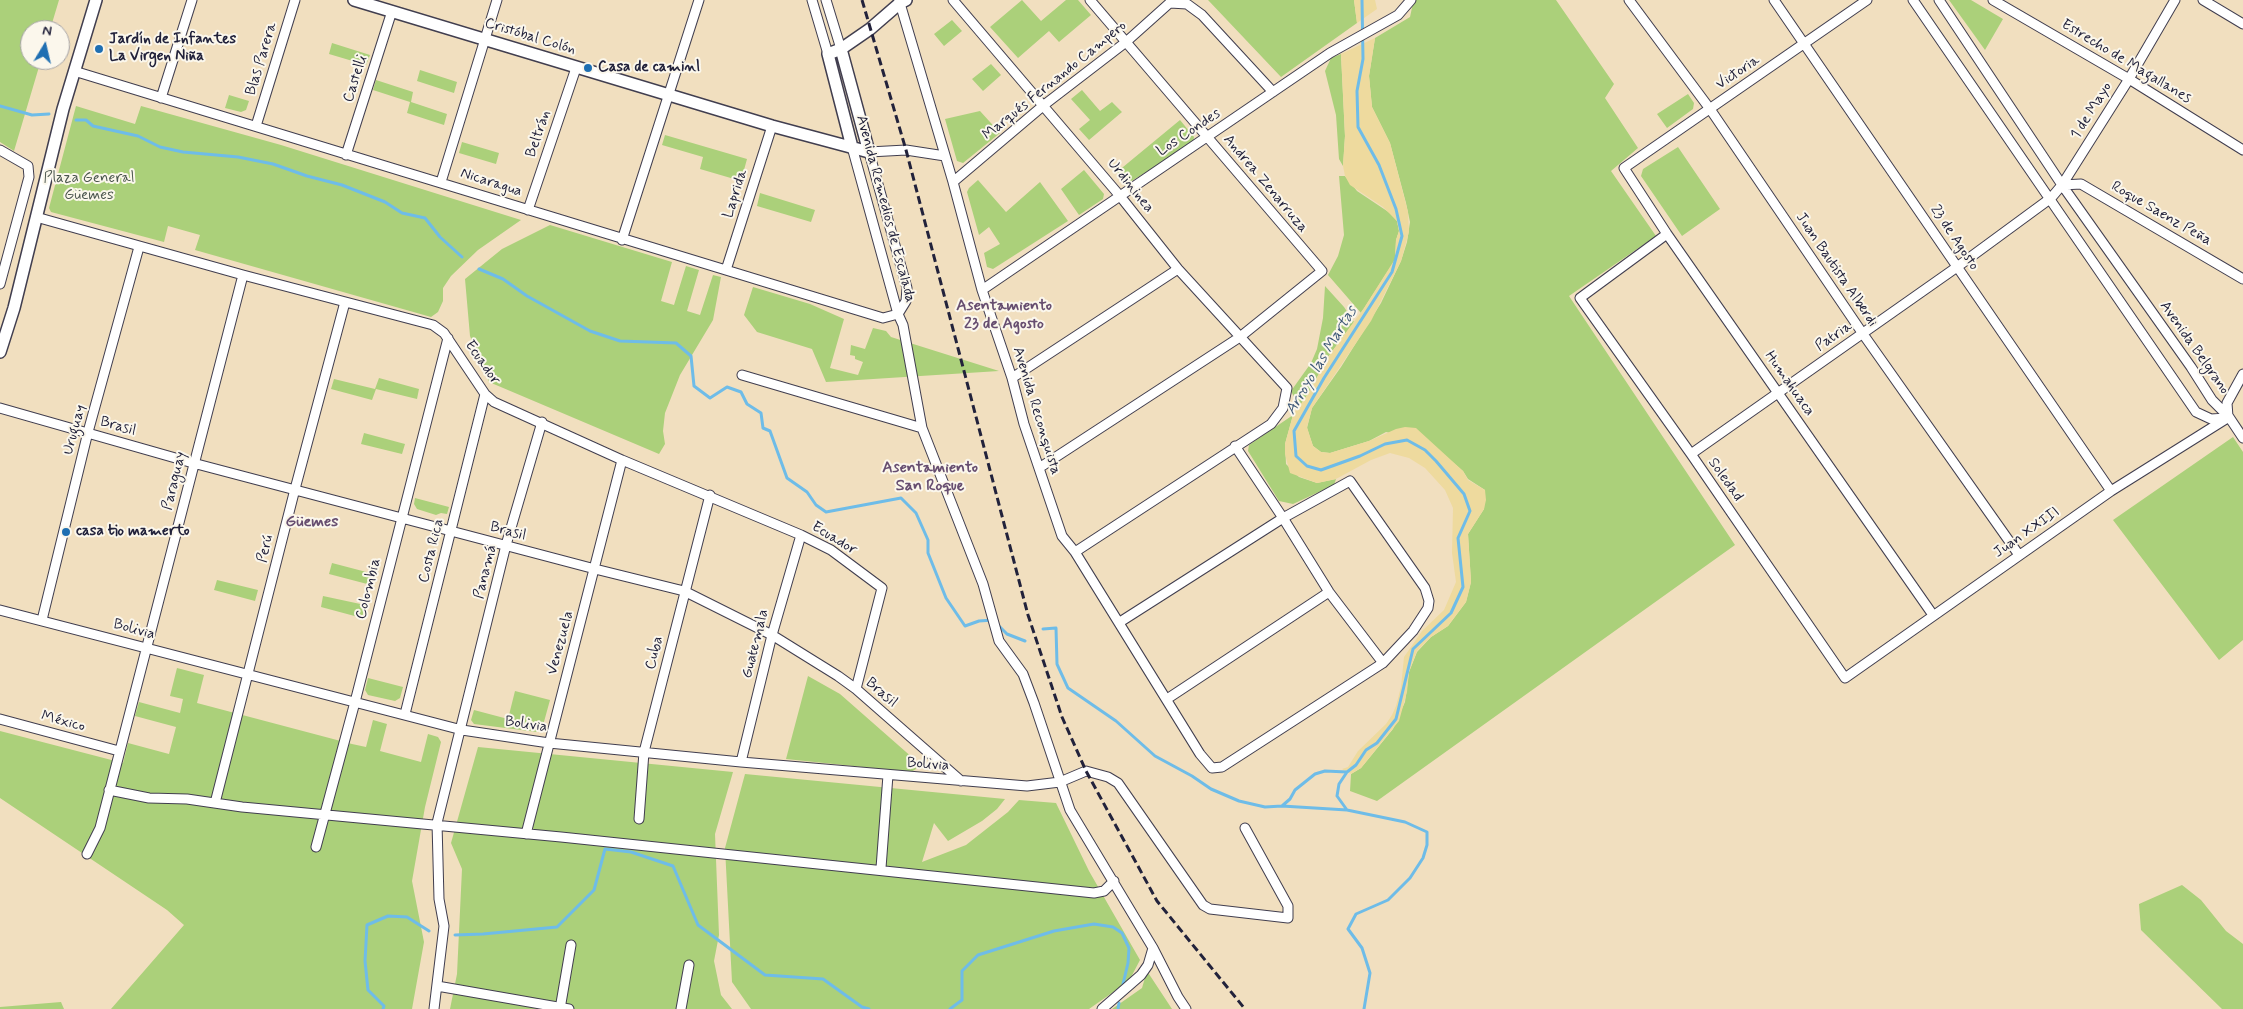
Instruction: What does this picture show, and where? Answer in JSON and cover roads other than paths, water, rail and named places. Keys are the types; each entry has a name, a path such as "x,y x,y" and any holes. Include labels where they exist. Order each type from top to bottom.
{"street":[{"path":"0,352 4,323 36,217 74,71 96,0"},
{"path":"161,98 192,0"},
{"name":"Blas Parera","path":"256,126 295,0"},
{"name":"Cristóbal Colón","path":"354,0 772,126 869,152"},
{"path":"441,182 498,0"},
{"path":"622,240 667,94 699,0"},
{"name":"Avenida Remedios de Escalada","path":"812,0 898,314"},
{"name":"Avenida Remedios de Escalada","path":"826,0 907,288 906,301 898,314"},
{"name":"Urdininea","path":"953,0 1044,105 1178,269 1287,388 1283,408 1270,424 1235,446"},
{"name":"Andrea Zenarruza","path":"1090,0 1322,272 1240,337"},
{"name":"Los Condes","path":"982,290 1330,53 1398,15 1411,0"},
{"name":"Juan Bautista Alberdi","path":"1629,0 1710,109 1863,334 2019,555"},
{"name":"23 de Agosto","path":"1774,0 2112,491"},
{"name":"Victoria","path":"1624,168 1867,0"},
{"name":"Avenida Belgrano","path":"1913,0 2196,412 2211,419 2228,418"},
{"name":"Avenida Belgrano","path":"1939,0 2062,185 2212,400 2228,418"},
{"name":"Estrecho de Magallanes","path":"1993,0 2129,79 2243,150"},
{"name":"1 de Mayo","path":"2062,185 2129,79 2175,0"},
{"path":"2203,0 2243,24"},
{"path":"828,54 841,49 870,29 902,1"},
{"name":"Avenida Reconquista","path":"902,1 982,290 1062,536 1075,552 1120,622 1200,754 1212,768 1222,767 1383,663"},
{"path":"1172,1 1187,4 1202,15 1273,92"},
{"name":"Marqués Fernando Campero","path":"953,182 1044,105 1126,42 1172,1"},
{"name":"Castelli","path":"346,155 392,11"},
{"name":"Beltrán","path":"528,210 576,68"},
{"name":"Nicaragua","path":"74,71 346,155 441,182 622,240 883,318 898,314"},
{"name":"Laprida","path":"726,270 772,126"},
{"path":"0,150 28,166 29,177 0,284"},
{"path":"869,152 906,150 945,156"},
{"name":"Humahuaca","path":"1624,168 1667,234 1933,615"},
{"name":"Roque Saenz Peña","path":"2062,185 2081,184 2243,279"},
{"name":"Patria","path":"1690,454 1957,268 2050,198 2062,185"},
{"name":"Ecuador","path":"36,217 139,247 433,325 440,329 448,338 485,394 494,402 542,422 622,460 710,495 831,550 882,588 856,689"},
{"name":"Soledad","path":"1667,234 1580,298 1845,678"},
{"name":"Uruguay","path":"42,620 88,432 139,247"},
{"path":"1012,378 1178,269"},
{"name":"Paraguay","path":"87,854 100,828 243,275"},
{"name":"Perú","path":"216,803 295,489 345,302"},
{"path":"898,314 903,325 912,364 922,428 983,584 999,641 1023,674 1070,810 1114,881 1186,1009"},
{"path":"1039,468 1240,337"},
{"name":"Colombia","path":"316,847 356,702 401,517 448,338"},
{"path":"2243,374 2227,402 2228,418 2243,438"},
{"path":"742,375 922,428"},
{"name":"Costa Rica","path":"406,714 485,394"},
{"name":"Brasil","path":"0,408 193,463 595,570 684,591 772,635 856,689 962,781"},
{"name":"Juan XXIII","path":"1845,678 2112,491 2228,418"},
{"name":"Panamá","path":"434,1009 444,926 440,899 437,825 462,730 506,545 542,422"},
{"path":"1075,552 1235,446 1283,518 1329,592 1383,663 1413,631 1428,608 1427,594 1420,580 1350,481 1283,518 1120,622"},
{"name":"Venezuela","path":"526,834 622,460"},
{"name":"Cuba","path":"639,819 644,752 710,495"},
{"name":"Guatemala","path":"741,762 772,635 801,535"},
{"path":"1167,699 1329,592"},
{"name":"Bolivia","path":"0,610 462,730 549,743 741,762 1027,786 1060,782 1086,771 1108,776 1118,783 1203,905 1210,909 1288,918 1288,906 1245,828"},
{"name":"México","path":"0,719 119,751"},
{"path":"880,868 888,775"},
{"path":"109,790 149,798 188,799 325,815 1094,893 1104,891 1114,881"},
{"path":"437,986 563,1009 571,945"},
{"path":"1102,1009 1140,975 1148,964 1153,948"},
{"path":"681,1009 689,965"}],"waterway":[{"name":"Arroyo las Martas","path":"1362,0 1363,59 1357,91 1358,127 1379,165 1396,209 1402,236 1392,272 1324,378 1294,431 1296,456 1307,466 1321,470 1360,456 1385,444 1407,440 1425,450 1436,461 1464,494 1470,511 1458,538 1463,587 1451,613 1413,649 1396,719 1377,743 1366,750 1339,784 1337,796 1347,810 1405,822 1427,832 1427,845 1423,858 1410,878 1388,900 1356,914 1348,929 1362,948 1370,973 1364,1009"},
{"path":"0,106 32,115 49,114"},
{"path":"76,120 86,120 93,126 138,136 160,147 183,152 238,157 273,164 307,176 342,185 385,202 402,213 425,218 440,237 462,257"},
{"path":"479,269 503,279 527,296 590,331 620,341 676,343 691,356 694,386 710,398 727,387 741,392 747,404 761,413 763,428 770,431 787,478 807,492 816,505 826,512 901,498 916,513 928,540 928,553 946,598 965,626 979,621 993,620"},
{"path":"997,624 1007,634 1025,641"},
{"path":"1043,629 1056,628 1057,664 1068,688 1116,721 1155,756 1192,776 1211,789 1239,801 1265,807 1282,806 1290,799 1295,790 1315,774 1325,771 1347,772"},
{"path":"1282,806 1347,810"},
{"path":"455,935 557,927 594,890 605,849 631,852 673,866 698,925 765,975 823,979 862,1007 869,1009"},
{"path":"383,1009 384,1006 368,990 365,961 367,925 388,916 407,917 429,931"},
{"path":"950,1009 962,1000 962,971 978,955 1054,931 1094,924 1113,927 1122,933 1129,948 1123,984"},
{"path":"1118,1009 1119,1003"}],"railway":[{"path":"862,0 906,150 1028,615 1062,717 1086,771 1157,901 1245,1009"}],"place":[{"name":"Jardín de Infantes La Virgen Niña","path":"99,49"},
{"name":"Casa de caminl","path":"588,68"},
{"name":"casa tio mamerto","path":"66,532"}],"district":[{"name":"Asentamiento 23 de Agosto","path":"1004,316"},
{"name":"Asentamiento San Roque","path":"930,478"},
{"name":"Güemes","path":"312,523"}],"park label":[{"name":"Plaza General Güemes","path":"89,188"}]}
